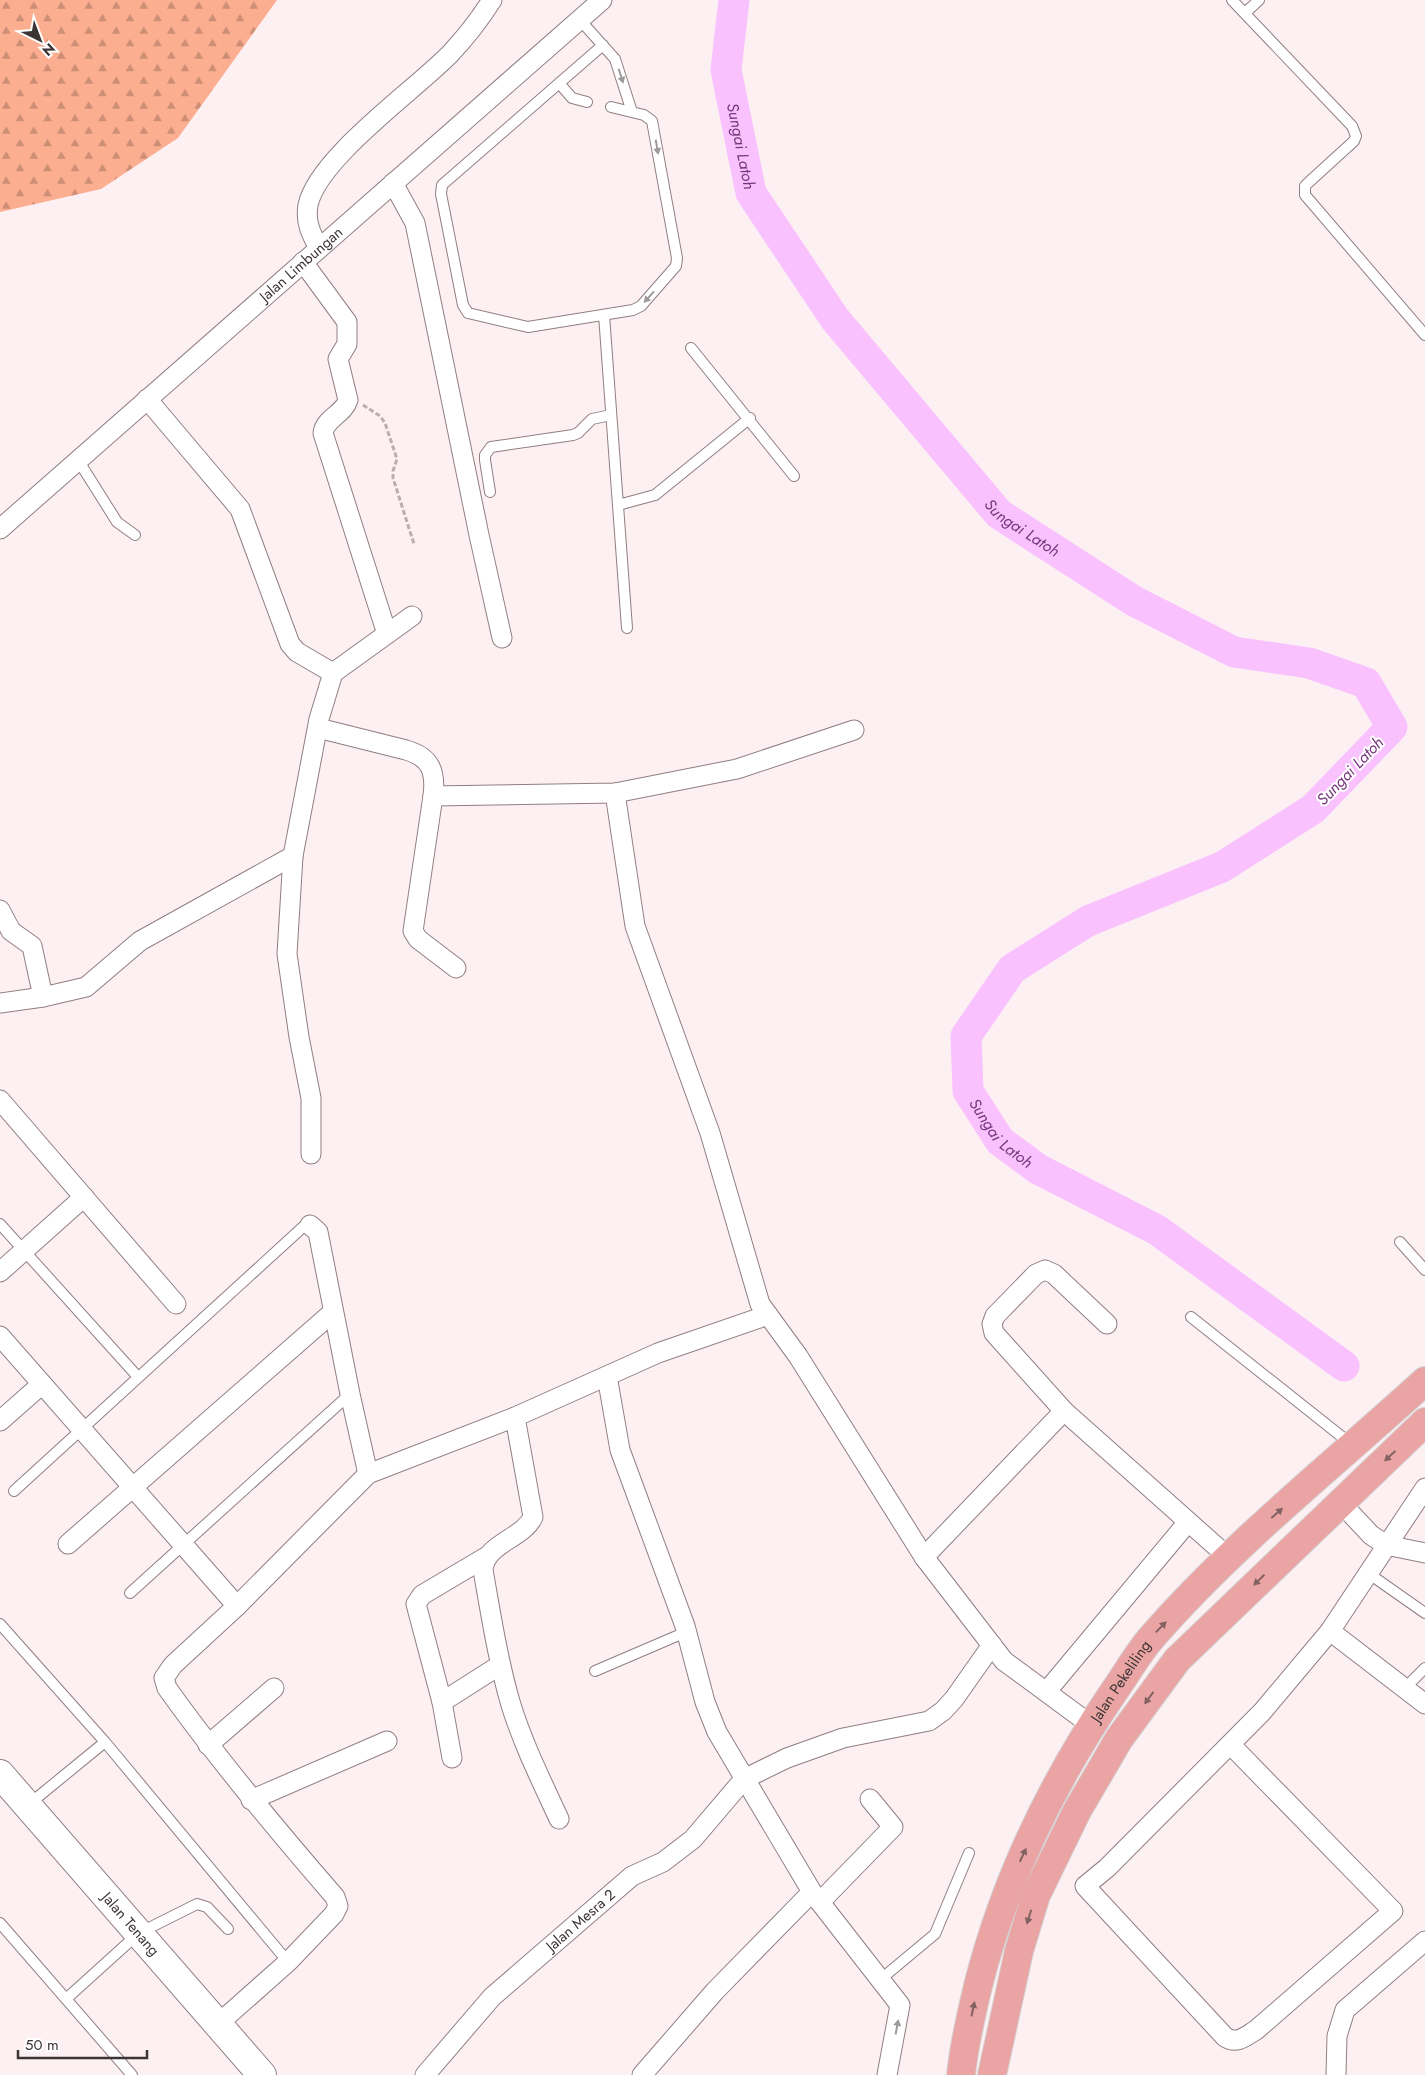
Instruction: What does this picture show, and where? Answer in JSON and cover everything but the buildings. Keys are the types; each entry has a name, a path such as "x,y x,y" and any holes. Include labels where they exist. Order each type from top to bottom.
{"main road":[{"name":"Jalan Pekeliling","path":"957,2069 986,1954 1010,1881 1050,1796 1091,1725 1150,1639 1228,1557 1425,1381"},
{"name":"Jalan Pekeliling","path":"992,2075 1019,1951 1036,1895 1078,1811 1119,1739 1177,1660 1425,1422"}],"street":[{"path":"319,248 309,230 307,218 308,204 315,189 332,165 359,136 449,55 475,26 492,0"},
{"name":"Jalan Limbungan","path":"0,529 602,0"},
{"path":"393,183 416,222 478,535 502,638"},
{"path":"304,262 347,322 347,344 338,359 348,394 347,404 326,424 323,429 323,437 387,634"},
{"path":"147,399 240,509 290,644 297,652 333,673"},
{"path":"311,1154 311,1098 299,1037 287,954 293,856 320,710 333,673 412,616"},
{"path":"318,728 406,750 418,755 428,764 433,772 435,779 433,796 413,931 418,939 456,968"},
{"path":"433,796 615,793 737,769 854,730"},
{"path":"615,793 635,926 710,1133 760,1304 798,1356 924,1557 1004,1661 1091,1725"},
{"path":"0,1002 43,997 86,987 140,941 293,856"},
{"path":"0,910 11,931 27,940 32,946 43,997"},
{"path":"0,1100 176,1304"},
{"path":"0,1272 84,1197"},
{"path":"310,1225 318,1232 368,1474"},
{"path":"1107,1324 1054,1274 1045,1270 1036,1274 993,1320 992,1329 1064,1411 1228,1557"},
{"path":"68,1544 333,1312"},
{"path":"218,2024 288,1962 334,1914 337,1910 337,1901 251,1800 208,1746 167,1688 164,1678 172,1665 237,1606 368,1474 515,1417 658,1353 768,1315"},
{"path":"0,1336 237,1606"},
{"path":"607,1376 620,1450 686,1632 705,1702 717,1732 816,1897 898,2000 900,2009 887,2075"},
{"path":"0,1421 42,1384"},
{"path":"924,1557 1064,1411"},
{"path":"452,1758 442,1702 416,1604 422,1595 486,1558 526,1527 533,1517 515,1417"},
{"path":"1230,1744 1392,1911 1256,2030 1242,2038 1233,2040 1225,2037 1085,1886 1107,1868 1230,1744 1262,1712 1330,1630 1425,1488"},
{"path":"1340,1502 1371,1535 1386,1545 1425,1554"},
{"path":"1046,1691 1188,1522"},
{"path":"486,1558 483,1570 500,1665 512,1708 531,1757 559,1819"},
{"path":"1330,1630 1425,1704"},
{"path":"744,1778 787,1758 843,1738 929,1721 943,1711 992,1645"},
{"path":"442,1702 500,1665"},
{"path":"208,1746 274,1688"},
{"path":"251,1800 387,1741"},
{"name":"Jalan Tenang","path":"0,1774 262,2075"},
{"name":"Jalan Mesra 2","path":"425,2075 492,1997 632,1876 663,1862 693,1839 744,1778"},
{"path":"642,2075 715,1990 893,1827 870,1799"},
{"path":"1336,2075 1337,2036 1345,2010 1425,1941"}],"lane":[{"path":"1232,0 1352,126 1356,136 1354,140 1308,182 1304,190 1305,195 1425,335"},
{"path":"1245,13 1259,0"},
{"path":"580,20 615,59 632,112"},
{"path":"603,45 445,182 441,194 463,305 468,313 528,327 639,308 674,269 677,262 653,125 649,117 611,107"},
{"path":"558,83 572,98 587,102"},
{"path":"604,315 627,628"},
{"path":"691,348 750,418 794,476"},
{"path":"490,492 484,460 487,451 491,447 573,435 578,433 592,418 611,415"},
{"path":"618,505 652,497 750,418"},
{"path":"78,460 117,522 135,535"},
{"path":"0,1224 138,1377"},
{"path":"14,1491 303,1227 310,1225"},
{"path":"1400,1242 1425,1270"},
{"path":"1191,1318 1354,1446"},
{"path":"130,1593 350,1394"},
{"path":"1368,1573 1425,1613"},
{"path":"0,1624 104,1742 288,1962"},
{"path":"595,1671 686,1632"},
{"path":"1405,1688 1425,1668"},
{"path":"28,1806 104,1742"},
{"path":"881,1979 934,1934 969,1853"},
{"path":"66,1999 139,1933 197,1904 207,1907 228,1929"},
{"path":"0,1923 132,2075"}],"path":[{"path":"348,394 380,416 385,423 397,459 392,471 393,478 414,544"}],"green space":[{"path":"0,0 277,0 178,138 101,189 0,212"}],"waterway":[{"name":"Sungai Latoh","path":"734,0 726,70 751,193 835,319 999,514 1134,601 1234,652 1309,663 1366,683 1392,727 1313,809 1222,867 1088,921 1012,969 966,1036 968,1091 1000,1141 1038,1169 1157,1230 1344,1366"}]}
